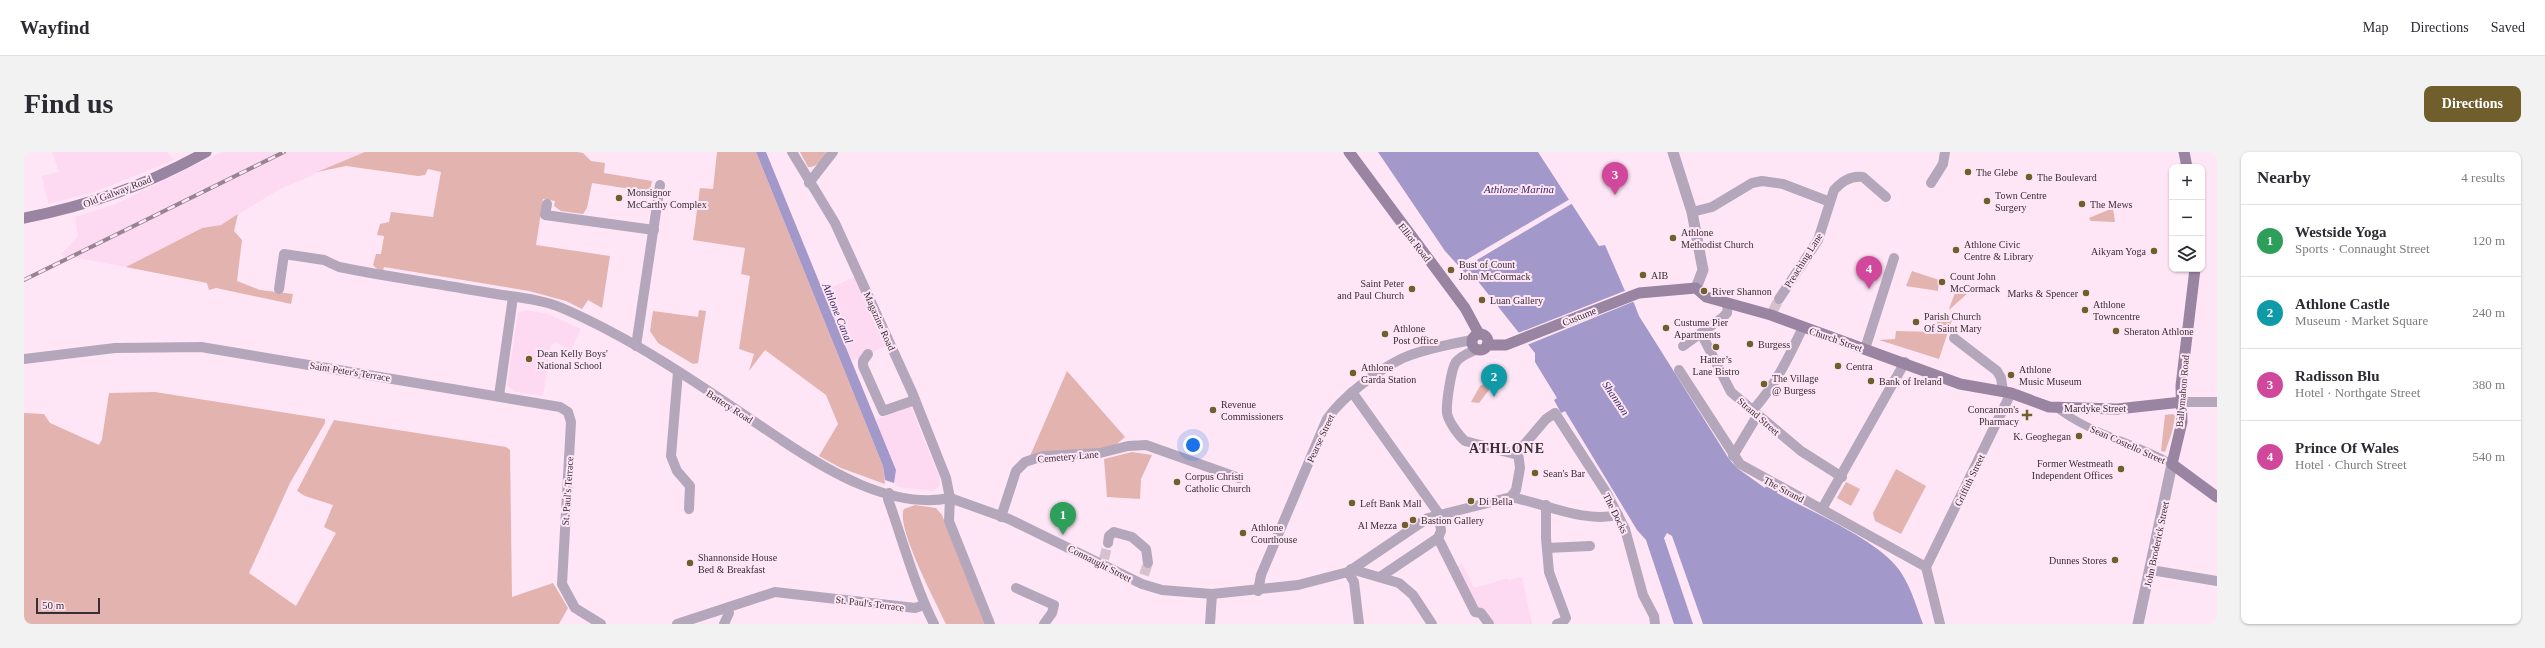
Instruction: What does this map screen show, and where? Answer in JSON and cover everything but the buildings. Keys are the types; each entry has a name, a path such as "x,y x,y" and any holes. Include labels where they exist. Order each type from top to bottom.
{"main road":[{"name":"Elliot Road","path":"1349,152 1465,308 1479,342"},
{"path":"2184,152 2186,164"},
{"name":"Old Galway Road","path":"24,218 104,198 158,176 202,153"},
{"name":"Ballymahon Road","path":"2172,464 2182,422 2181,386 2195,272"},
{"name":"Custume","path":"1479,342 1506,344 1639,293 1696,288"},
{"name":"Church Street","path":"1696,288 1706,297 1772,313 1803,327 1905,362 1942,377"},
{"name":"Mardyke Street","path":"1942,377 1960,384 2007,392 2049,407 2057,408 2117,409 2182,402"},
{"name":"Sean Costello Street","path":"2172,464 2217,497"}],"street":[{"name":"Magazine Road","path":"792,152 809,183 835,223 915,400 946,478 950,498 949,521 990,624"},
{"path":"809,183 833,152"},
{"path":"1673,152 1692,212 1703,270 1696,288"},
{"path":"1932,183 1942,164 1945,152"},
{"name":"Preaching Lane","path":"1779,299 1818,240 1830,202 1838,186 1843,181 1855,177 1868,180 1886,197"},
{"path":"1692,212 1712,207 1752,183 1762,181 1783,184 1830,202"},
{"path":"636,346 660,185"},
{"path":"547,204 545,215 654,230"},
{"name":"Battery Road","path":"279,289 284,254 324,260 344,268 512,297 561,308 636,346 824,468 867,488 891,494 935,501 950,498"},
{"path":"1865,349 1894,258"},
{"path":"499,396 512,297"},
{"path":"1683,346 1722,318 1726,313 1728,303"},
{"path":"1734,456 1755,413 1781,372 1803,327"},
{"name":"Strand Street","path":"1701,333 1731,392 1801,451 1842,477"},
{"path":"1954,338 1997,371 2007,392"},
{"path":"1479,342 1454,364 1449,385 1447,413 1460,438 1465,441 1518,455 1520,468 1516,490 1511,496"},
{"name":"Pearse Street","path":"1258,591 1264,568 1327,419 1352,392 1405,357 1479,342"},
{"name":"Saint Peter's Terrace","path":"24,358 115,348 201,347 499,396"},
{"path":"868,354 863,361 863,366 883,411 915,400"},
{"path":"1822,509 1842,477 1905,362"},
{"name":"The Strand","path":"1679,370 1734,456 1747,469 1926,567"},
{"path":"678,372 671,456 676,471 690,486 689,508"},
{"path":"1352,392 1439,514 1441,531 1438,538 1380,577"},
{"name":"Griffith Street","path":"1926,567 2007,392"},
{"name":"St. Paul's Terrace","path":"499,396 556,406 564,409 569,414 570,450 561,579 566,594 575,608 601,624"},
{"path":"2182,402 2217,402"},
{"name":"Sean Costello Street","path":"2057,408 2072,420 2158,456 2172,464"},
{"name":"The Docks","path":"1518,455 1539,427 1555,413 1606,492 1625,529 1644,595 1654,616 1655,624"},
{"name":"Cemetery Lane","path":"1001,517 1016,471 1025,462 1043,456 1100,454 1128,446 1146,445 1239,478"},
{"name":"John Broderick Street","path":"2138,624 2151,570 2172,464"},
{"path":"891,494 888,499 924,605 934,624"},
{"path":"1350,570 1423,521 1439,514 1476,507 1511,496 1546,504 1586,516 1618,515"},
{"name":"Connaught Street","path":"950,498 1001,517 1061,543 1103,563 1142,579 1162,590 1212,594 1258,591 1298,585 1350,570"},
{"path":"1546,504 1547,548 1550,572 1566,618 1563,622 1557,624"},
{"path":"1108,543 1109,536 1114,532 1132,537 1146,549 1148,563"},
{"path":"1438,538 1475,612 1481,613 1489,624"},
{"path":"1547,548 1590,546"},
{"path":"1926,567 1940,624"},
{"path":"1350,570 1399,583 1408,590 1432,624"},
{"path":"1350,570 1354,582 1359,624"},
{"path":"2151,570 2217,581"},
{"path":"1016,588 1054,605 1052,614 1044,624"},
{"name":"St. Paul's Terrace","path":"677,624 775,592 915,608 924,605"},
{"path":"1210,624 1212,594"},
{"path":"724,624 728,613 727,608"}],"shaded area":[{"path":"52,152 167,152 174,160 92,193 48,204 42,176 59,172"},
{"path":"222,152 365,152 278,190 221,225 201,228 126,267 61,255 78,236 75,217 116,204"},
{"path":"365,152 577,152 583,153 591,161 605,163 604,173 652,181 650,192 592,183 587,208 583,214 561,211 554,206 555,201 543,199 536,245 610,256 602,308 588,300 582,309 566,301 529,291 384,267 383,271 378,270 373,265 376,254 381,254 384,236 377,235 380,224 389,222 391,212 433,217 441,172 428,169 425,175 418,176 346,166 317,172"},
{"path":"717,152 756,152 883,466 885,484 841,468 819,456 838,424 826,395 765,350 749,371 754,354 739,349 750,276 741,274 745,248 693,240 700,188 713,189"},
{"path":"800,152 826,152 819,163 808,167"},
{"path":"2113,208 2115,222 2091,221 2089,218"},
{"path":"238,214 234,231 242,240 237,281 260,290 293,294 291,304 216,288 209,290 207,283 126,267 202,228 221,225"},
{"path":"1912,271 1939,280 1938,291 1906,286"},
{"path":"857,276 886,346 852,361 823,291"},
{"path":"1959,285 1969,292 1949,310 1954,296"},
{"name":"Dean Kelly Boys' National School","path":"526,310 548,314 581,329 571,350 556,343 551,345 543,396 515,392 507,385 518,313"},
{"path":"699,310 706,311 698,363 693,364 658,343 650,331 653,311 698,317"},
{"path":"1937,314 1952,320 1939,359 1879,340 1895,339 1896,331 1934,332 1937,325"},
{"path":"1067,371 1125,437 1112,448 1030,456"},
{"path":"1489,381 1489,390 1479,403 1471,402 1480,386"},
{"path":"155,392 325,419 325,423 290,483 249,573 296,606 336,533 324,527 333,505 305,496 297,491 334,420 506,447 510,450 512,597 553,583 568,608 559,624 24,624 24,413 44,414 50,423 99,445 102,439 109,393"},
{"path":"910,405 940,479 939,486 933,491 899,487 894,483 896,469 876,420"},
{"path":"2173,414 2175,416 2172,432 2165,452 2161,451 2165,415"},
{"path":"1132,452 1152,455 1141,479 1140,499 1107,497 1104,459"},
{"path":"1896,469 1926,486 1901,534 1875,521 1873,513"},
{"path":"1846,482 1860,489 1851,506 1837,498"},
{"path":"915,505 936,508 942,515 986,624 946,624 918,565 906,531 903,518 904,509"},
{"path":"1462,564 1474,588 1508,578 1508,580 1522,577 1532,624 1490,624 1477,610 1455,567"}],"water":[{"path":"756,152 766,152 896,470 894,483 885,480 883,466"},
{"path":"1378,152 1538,152 1599,246 1605,245 1625,291 1634,303 1639,316 1729,459 1737,468 1765,488 1767,484 1778,490 1777,493 1861,538 1890,560 1900,571 1907,584 1923,624 1674,624 1646,540 1637,530 1565,411 1561,413 1554,400 1557,398 1535,362 1535,353 1469,270 1465,273 1445,251"}],"pier":[{"path":"1570,199 1573,203 1460,270 1456,266"},
{"path":"1627,290 1635,301 1527,345 1518,333"},
{"path":"1667,533 1672,536 1703,624 1693,624 1664,538"}],"tunnel":[{"path":"1773,311 1779,299"},
{"path":"1104,559 1108,543"},
{"path":"1144,575 1148,563"}],"railway":[{"path":"24,280 284,152"}],"place":[{"name":"The Glebe","path":"1968,172"},
{"name":"The Boulevard","path":"2029,177"},
{"name":"Radisson Blu","path":"1615,195"},
{"name":"Monsignor McCarthy Complex","path":"619,198"},
{"name":"Town Centre Surgery","path":"1987,201"},
{"name":"The Mews","path":"2082,204"},
{"name":"Athlone Methodist Church","path":"1673,238"},
{"name":"Athlone Civic Centre & Library","path":"1956,250"},
{"name":"Aikyam Yoga","path":"2154,251"},
{"name":"Bust of Count John McCormack","path":"1451,270"},
{"name":"AIB","path":"1643,275"},
{"name":"Count John McCormack","path":"1942,282"},
{"name":"Saint Peter and Paul Church","path":"1412,289"},
{"name":"Prince Of Wales","path":"1869,289"},
{"name":"River Shannon","path":"1704,291"},
{"name":"Marks & Spencer","path":"2086,293"},
{"name":"Luan Gallery","path":"1482,300"},
{"name":"Athlone Towncentre","path":"2085,310"},
{"name":"Parish Church Of Saint Mary","path":"1916,322"},
{"name":"Custume Pier Apartments","path":"1666,328"},
{"name":"Sheraton Athlone","path":"2116,331"},
{"name":"Athlone Post Office","path":"1385,334"},
{"name":"Burgess","path":"1750,344"},
{"name":"Hatter’s Lane Bistro","path":"1716,347"},
{"name":"Dean Kelly Boys' National School","path":"529,359"},
{"name":"Centra","path":"1838,366"},
{"name":"Athlone Garda Station","path":"1353,373"},
{"name":"Athlone Music Museum","path":"2011,375"},
{"name":"Bank of Ireland","path":"1871,381"},
{"name":"The Village @ Burgess","path":"1764,384"},
{"name":"Athlone Castle","path":"1494,397"},
{"name":"Revenue Commissioners","path":"1213,410"},
{"name":"Concannon's Pharmacy","path":"2027,415"},
{"name":"K. Geoghegan","path":"2079,436"},
{"name":"Former Westmeath Independent Offices","path":"2121,469"},
{"name":"Sean's Bar","path":"1535,473"},
{"name":"Corpus Christi Catholic Church","path":"1177,482"},
{"name":"Di Bella","path":"1471,501"},
{"name":"Left Bank Mall","path":"1352,503"},
{"name":"Bastion Gallery","path":"1413,520"},
{"name":"Al Mezza","path":"1405,525"},
{"name":"Athlone Courthouse","path":"1243,533"},
{"name":"Westside Yoga","path":"1063,535"},
{"name":"Dunnes Stores","path":"2115,560"},
{"name":"Shannonside House Bed & Breakfast","path":"690,563"}],"district":[{"name":"ATHLONE","path":"1507,448"}],"water label":[{"name":"Athlone Marina","path":"1519,189"},
{"name":"Athlone Canal","path":"838,313"},
{"name":"Shannon","path":"1616,398"}]}
